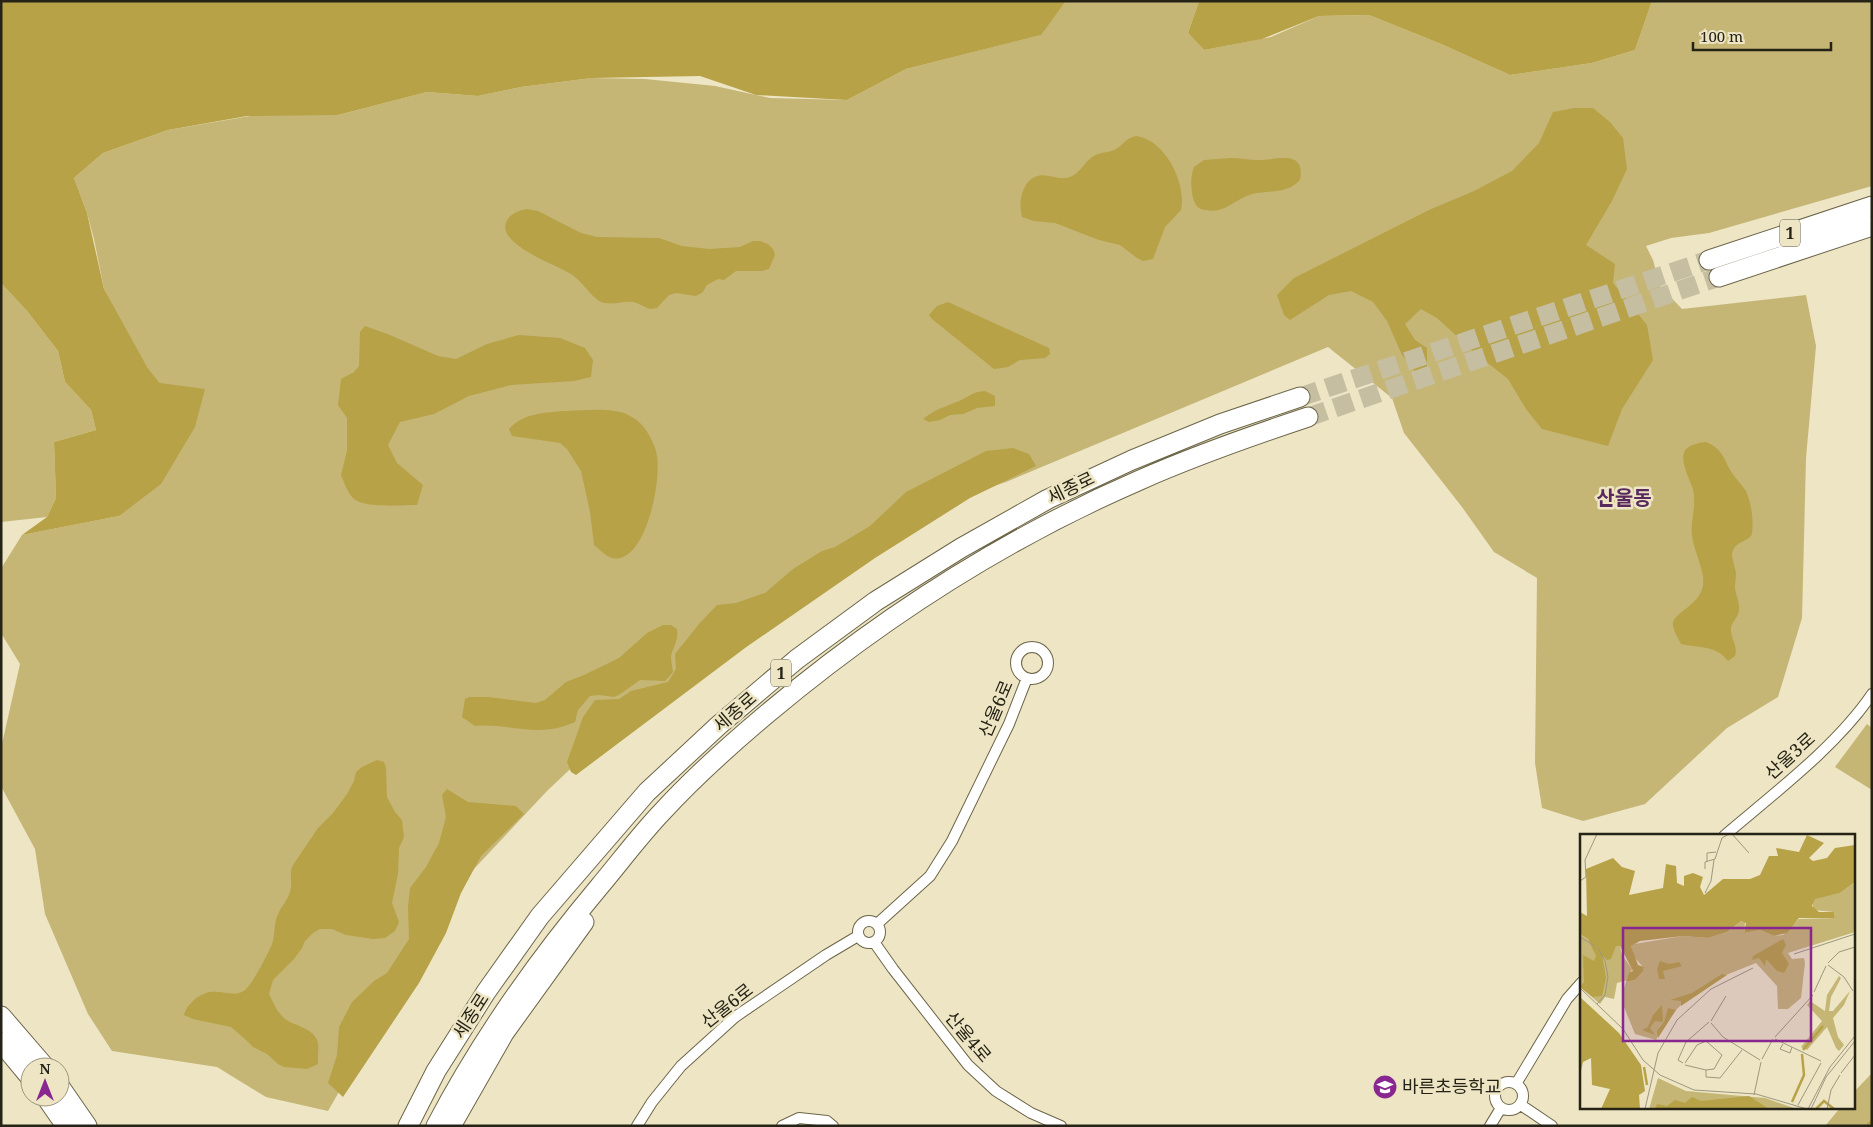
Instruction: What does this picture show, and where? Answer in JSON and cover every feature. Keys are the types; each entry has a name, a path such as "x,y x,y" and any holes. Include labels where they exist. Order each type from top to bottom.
{"highway":[{"name":"1","path":"1709,260 1872,206"},
{"name":"1","path":"1718,277 1872,226"},
{"name":"세종로","path":"408,1126 441,1063 486,992 540,916 647,792 719,725 813,647 876,601 961,548 1048,499 1132,460 1220,424 1300,397"},
{"name":"세종로","path":"436,1126 456,1086 507,1006 558,936 662,812 732,743 811,677 890,619 976,565 1062,517 1140,480 1228,444 1308,417"},
{"path":"396,1126 436,1052 473,992 545,898 616,815 651,780 719,725"},
{"path":"450,1126 504,1033 580,927 656,831 732,743"},
{"path":"1,1016 36,1057"},
{"path":"1,1042 20,1065"},
{"path":"70,1101 86,1126"},
{"path":"53,1107 66,1126"}],"street":[{"name":"산울6로","path":"877,924 930,876 952,841 1009,724 1027,678"},
{"name":"산울3로","path":"1726,834 1818,754 1864,706 1872,694"},
{"path":"869,920 877,924 880,934 874,942 866,943 858,936 858,929 862,922 869,920"},
{"name":"산울6로","path":"638,1126 652,1102 681,1066 734,1016 858,936"},
{"name":"산울4로","path":"874,942 968,1065 996,1091 1031,1113 1061,1126"},
{"path":"1516,1084 1567,998 1580,984"},
{"path":"1503,1083 1516,1084 1523,1095 1521,1105 1513,1110 1501,1108 1495,1099 1496,1090 1503,1083"},
{"path":"1521,1105 1552,1126"},
{"path":"1490,1126 1501,1108"},
{"path":"782,1126 799,1118 826,1121 833,1126"}],"shaded area":[{"path":"1,1 1066,1 1041,35 906,69 847,100 756,95 700,76 592,78 521,87 478,96 427,92 338,115 247,116 168,130 103,153 74,178 87,213 104,289 147,367 160,383 205,389 195,427 161,484 119,516 22,535 47,517 56,498 54,442 96,430 91,410 65,382 58,351 27,311 1,283"},
{"path":"1066,1 1199,1 1188,33 1204,50 1271,37 1319,16 1369,15 1441,44 1510,75 1592,63 1635,50 1652,1 1872,1 1872,186 1709,233 1671,238 1646,246 1653,260 1660,286 1682,309 1806,295 1816,346 1806,458 1802,618 1778,697 1727,728 1645,804 1583,821 1542,808 1535,763 1537,578 1494,552 1462,507 1404,433 1392,398 1328,347 1006,482 922,510 672,685 584,756 547,791 457,887 328,1111 266,1097 217,1067 112,1051 88,1014 45,914 35,849 2,788 2,744 20,664 1,633 2,567 22,535 119,516 160,383 135,353 104,289 87,213 74,178 103,153 168,130 274,112 338,115 427,92 478,96 521,87 592,78 645,79 715,86 770,98 847,100 906,69 1040,35"},
{"path":"1199,1 1652,1 1635,50 1592,63 1510,75 1441,44 1369,15 1319,16 1262,39 1204,50 1188,33"},
{"path":"1574,108 1593,108 1610,122 1623,138 1627,169 1612,201 1586,245 1615,264 1613,283 1647,325 1653,360 1622,409 1608,446 1542,429 1526,409 1508,379 1475,353 1437,318 1421,309 1405,324 1415,340 1427,348 1427,368 1416,373 1402,355 1387,321 1373,302 1351,291 1329,295 1290,320 1284,315 1277,295 1294,278 1429,210 1474,191 1512,171 1539,143 1553,112"},
{"path":"1136,136 1147,139 1165,154 1172,164 1181,188 1181,210 1165,227 1153,259 1143,261 1120,245 1099,240 1055,223 1034,221 1022,217 1021,198 1026,185 1034,177 1044,175 1060,178 1070,177 1077,173 1092,157 1114,150 1129,138"},
{"path":"1231,158 1258,160 1288,158 1299,164 1301,170 1300,180 1290,188 1252,194 1219,210 1213,211 1199,208 1194,201 1192,190 1191,179 1194,167 1204,160"},
{"path":"527,209 538,211 581,233 597,237 659,238 682,246 709,249 740,247 753,241 760,241 768,244 773,249 775,255 769,269 762,271 736,271 724,280 718,279 707,285 703,292 696,296 676,293 669,295 657,308 651,309 633,302 603,303 595,298 571,274 530,253 511,239 506,231 506,223 515,213"},
{"path":"1,283 27,311 58,351 65,382 91,410 96,430 54,442 56,498 47,517 1,522"},
{"path":"948,302 1049,348 1050,354 1045,358 1020,360 1008,367 994,369 929,315 937,306"},
{"path":"365,326 438,356 456,359 487,344 519,335 560,338 585,348 593,360 591,377 574,381 511,385 469,396 434,414 400,422 388,445 397,463 423,485 417,505 383,506 364,503 352,497 341,475 347,451 347,418 338,405 341,379 354,372 359,366 360,332"},
{"path":"985,391 995,396 995,406 977,408 963,414 950,415 940,420 929,422 923,419 933,412 974,393"},
{"path":"608,410 617,411 632,417 647,432 656,451 658,462 655,494 646,528 630,553 620,558 609,557 594,545 590,512 581,471 567,449 560,443 512,436 509,429 527,417 542,413"},
{"path":"1706,442 1719,451 1732,473 1746,491 1752,517 1753,528 1751,536 1736,546 1732,554 1739,607 1731,628 1736,653 1728,661 1713,650 1681,644 1673,626 1677,616 1700,595 1703,587 1702,572 1692,536 1694,496 1683,455 1685,450 1695,444"},
{"path":"1013,448 1029,454 1036,466 970,498 875,558 745,648 576,775 571,772 567,762 583,717 595,700 619,699 631,691 668,682 676,669 675,654 717,605 736,603 765,593 793,569 822,551 835,547 870,526 906,492 986,451"},
{"path":"663,625 671,625 677,629 671,656 673,672 665,681 640,680 614,697 590,696 578,710 575,722 562,727 537,730 475,726 462,717 465,699 469,697 488,697 536,703 545,700 566,682 619,658 647,633"},
{"path":"1867,724 1872,728 1872,790 1835,767"},
{"path":"377,760 384,762 387,797 402,820 404,837 399,848 398,874 392,903 399,922 395,931 385,938 373,939 346,935 332,929 320,929 305,941 294,959 273,980 269,994 279,1013 288,1021 311,1032 317,1040 318,1046 318,1064 307,1069 284,1067 267,1054 253,1047 231,1027 193,1019 184,1015 189,1005 202,995 209,992 240,993 248,987 272,945 277,917 290,891 293,865 318,828 333,813 347,794 354,781 356,772"},
{"path":"447,789 468,802 516,806 524,814 481,856 461,893 446,933 419,983 343,1097 328,1083 337,1055 339,1027 352,1002 374,981 387,973 409,939 408,907 410,888 426,867 439,843 446,817 442,795"},
{"path":"1872,1073 1872,1126 1825,1126 1838,1110 1856,1110 1856,1090"}],"waterway":[{"path":"1867,1126 1872,1120"}],"tunnel":[{"path":"1300,397 1709,260"},
{"path":"1308,417 1719,277"}],"place":[{"name":"바른초등학교","path":"1385,1087"}],"district":[{"name":"산울동","path":"1624,498"}]}
